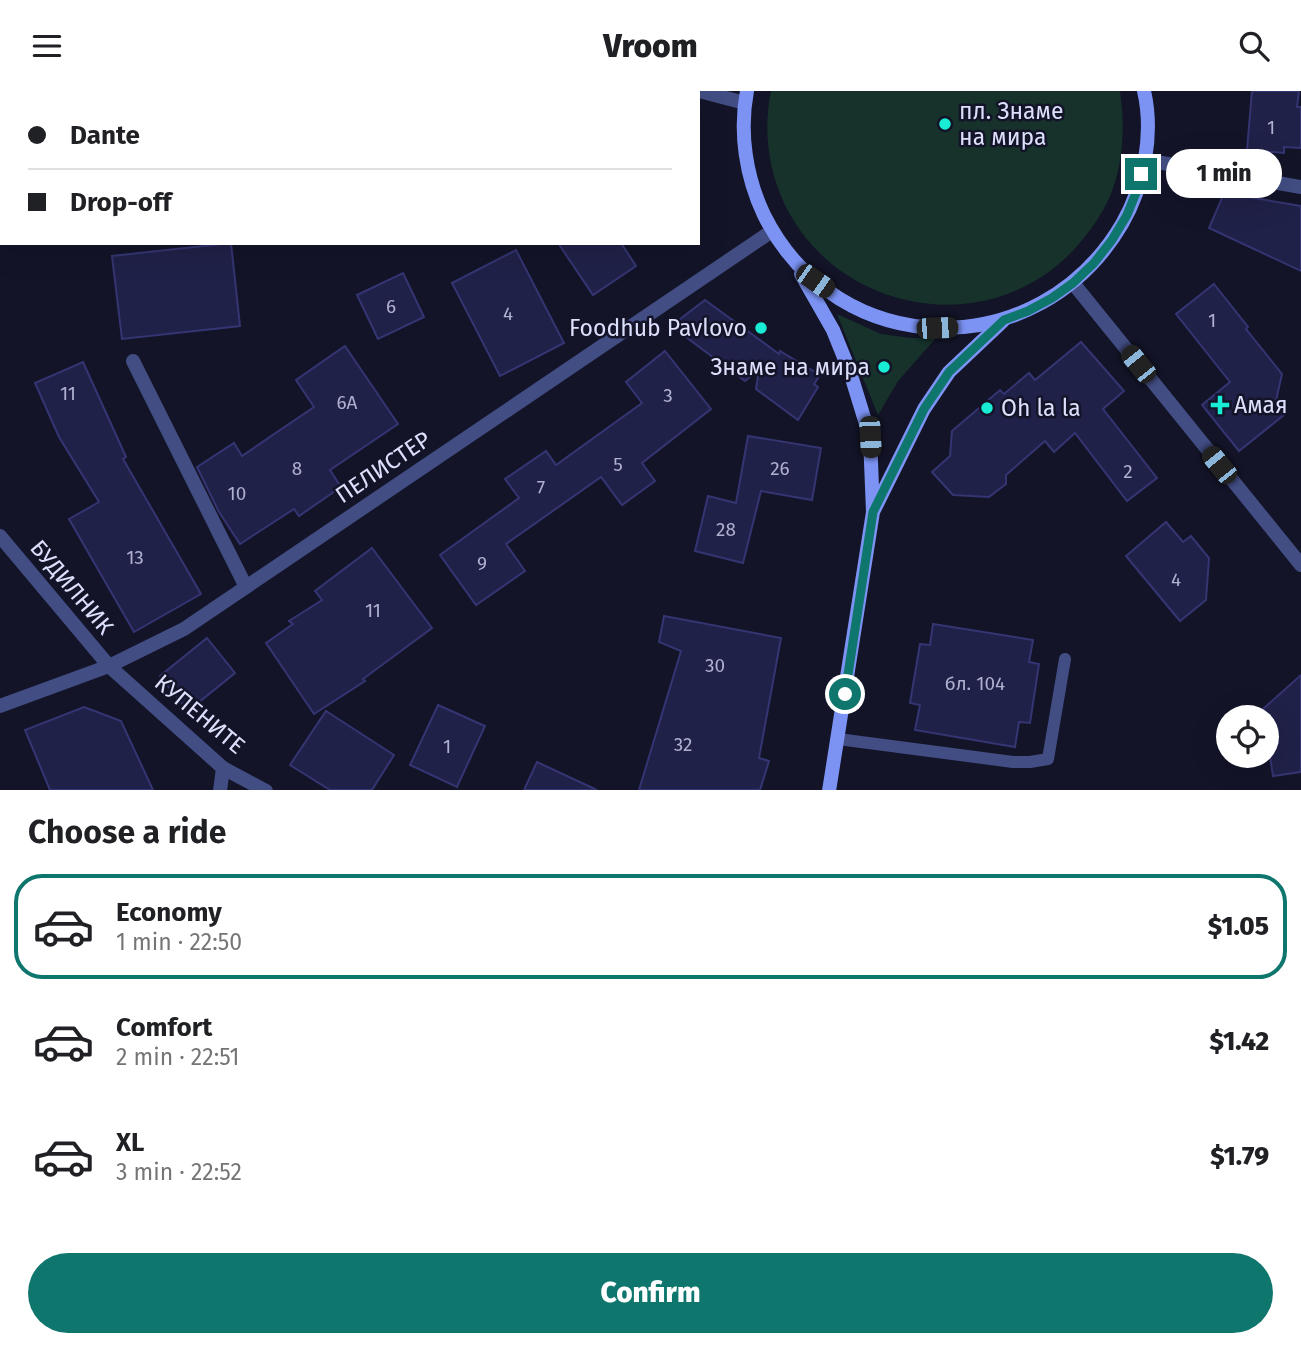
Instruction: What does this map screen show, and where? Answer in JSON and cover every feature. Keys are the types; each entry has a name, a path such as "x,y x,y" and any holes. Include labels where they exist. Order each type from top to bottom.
{"main road":[{"path":"792,257 815,281 842,300 894,322 937,328 971,327 1004,320 1028,311 1073,283 1094,263 1127,215 1145,160 1147,128 1143,91"},
{"path":"746,97 744,136 748,169 757,201 833,330 850,372 870,437 873,512 829,790"},
{"path":"873,512 924,409 949,372 1004,320"}],"street":[{"path":"700,91 746,97"},
{"path":"1145,160 1301,187"},
{"name":"ПЕЛИСТЕР","path":"0,706 109,666 184,629 772,230"},
{"path":"1073,283 1301,565"},
{"path":"132,361 246,587"},
{"name":"БУДИЛНИК","path":"0,536 109,666"},
{"name":"КУПЕНИТЕ","path":"109,666 223,768 266,790"},
{"path":"220,790 223,768"}],"lane":[{"path":"838,739 1013,762 1048,759 1065,659"}],"green space":[{"path":"771,91 1120,91 1123,133 1117,175 1107,203 1091,228 1079,244 1045,275 1006,295 964,304 922,303 880,292 842,272 810,243 785,205 771,163 767,120"},
{"path":"837,314 881,334 936,338 898,381 878,415"}],"building":[{"path":"1252,91 1299,91 1297,107 1301,107 1301,148 1284,147 1284,153 1247,150"},
{"path":"1224,193 1301,206 1301,271 1209,228"},
{"path":"231,245 240,326 122,339 112,256"},
{"path":"559,245 622,245 636,266 593,295"},
{"path":"516,250 564,343 500,376 452,283"},
{"path":"403,273 424,317 378,339 357,295"},
{"path":"1214,284 1282,374 1275,405 1284,415 1239,451 1202,405 1230,382 1176,314"},
{"path":"705,300 779,354 780,351 820,375 814,384 818,387 798,420 756,389 759,370 745,381 671,326"},
{"path":"1081,342 1124,391 1103,409 1157,478 1127,501 1075,433 1054,452 1045,441 1006,475 1006,484 989,497 953,495 932,472 950,456 952,431 1000,390 1004,394 1029,373 1035,380"},
{"path":"345,346 398,424 330,470 341,487 299,516 294,509 240,544 219,512 197,467 234,443 242,456 314,407 296,380"},
{"path":"665,351 711,409 642,463 655,481 622,505 601,477 506,544 525,571 476,605 440,555 519,498 505,479 546,451 556,465 642,403 626,382"},
{"path":"83,362 126,457 123,459 201,594 134,632 69,519 99,502 59,437 35,383"},
{"path":"748,436 821,448 812,500 761,491 743,563 695,551 708,496 736,503"},
{"path":"1166,522 1183,542 1191,536 1209,558 1206,600 1180,621 1126,556"},
{"path":"372,548 432,628 363,679 365,681 314,714 266,643 293,624 289,621 322,600 315,591"},
{"path":"664,616 781,638 759,758 769,761 760,790 639,790 681,651 659,642"},
{"path":"933,624 1033,640 1029,662 1039,664 1030,723 1019,722 1015,747 915,730 920,705 910,703 920,644 930,645"},
{"path":"207,638 235,673 188,711 160,676"},
{"path":"1301,675 1301,772 1273,776 1272,768 1279,768 1279,705 1267,705"},
{"path":"438,705 485,726 457,787 410,765"},
{"path":"84,707 121,721 153,790 50,790 25,730"},
{"path":"326,711 394,755 372,790 330,790 290,765"},
{"path":"537,762 597,790 524,790"}],"place":[{"name":"пл. Знаме на мира","path":"945,124"},
{"name":"Foodhub Pavlovo","path":"761,328"},
{"name":"Знаме на мира","path":"884,367"},
{"name":"Амая","path":"1220,405"},
{"name":"Oh la la","path":"987,408"}],"route":[{"path":"845,694 873,512 924,409 949,372 1004,320 1052,298 1094,263 1127,215 1141,174"}]}
